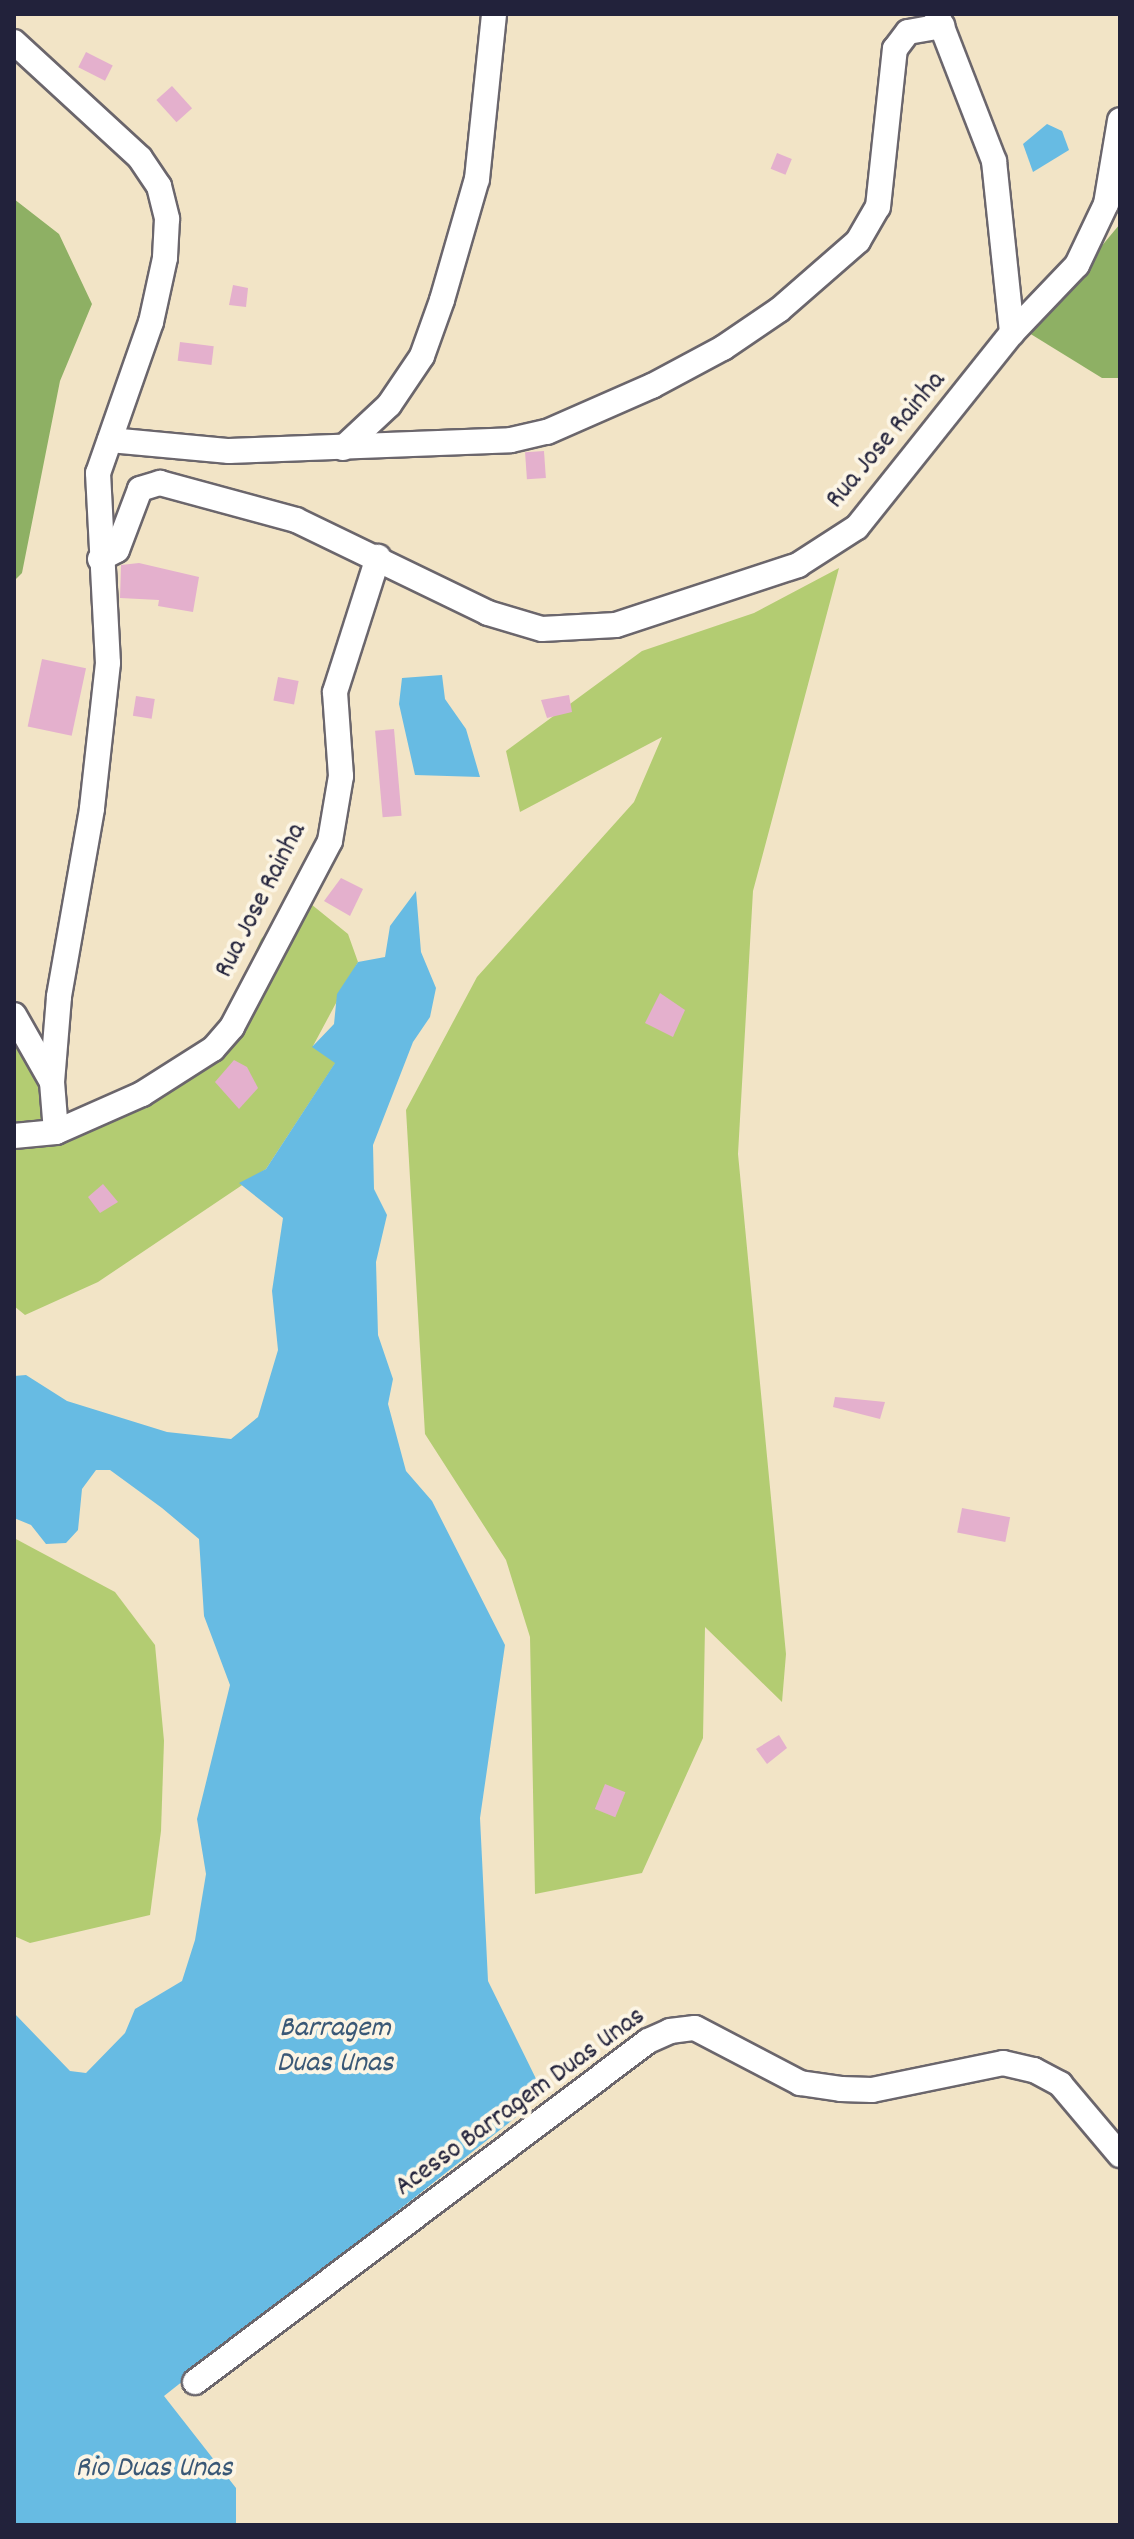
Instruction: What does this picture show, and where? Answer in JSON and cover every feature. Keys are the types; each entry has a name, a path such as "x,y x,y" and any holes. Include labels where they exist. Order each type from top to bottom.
{"street":[{"path":"343,448 389,405 422,356 442,300 477,179 494,14"},
{"path":"110,440 229,451 511,440 547,432 652,386 723,348 779,310 823,275 870,225 878,207 895,49 908,32 940,20 994,161 1012,333"},
{"path":"14,42 140,158 164,202 167,238 159,289 98,473 100,559 108,663 92,809 59,997 52,1082 56,1132"},
{"name":"Rua Jose Rainha","path":"100,559 117,550 140,489 160,483 237,508 296,520 378,557 488,613 542,629 616,625 750,584 834,546 857,527 1012,333 1090,245 1115,188 1120,120"},
{"name":"Rua Jose Rainha","path":"14,1136 56,1132 182,1072 232,1027 330,841 341,776 335,692 378,557"},
{"path":"14,1015 52,1082"},
{"name":"Acesso Barragem Duas Unas","path":"195,2382 648,2041 670,2031 695,2028 800,2083 841,2089 872,2090 1003,2063 1034,2070 1060,2084 1120,2155"}],"green space":[{"path":"14,199 59,234 92,304 60,381 22,573 14,581"},
{"path":"1120,224 1120,378 1102,378 1029,333"},
{"path":"839,568 753,891 738,1154 786,1654 782,1702 705,1627 703,1738 642,1873 535,1894 530,1637 506,1560 425,1434 406,1110 477,977 634,802 662,737 520,812 506,751 642,651 754,613"},
{"path":"301,896 348,934 358,962 313,1046 336,1062 266,1169 98,1282 25,1315 14,1306 14,1037 73,1126 130,1086 213,1049 261,939"},
{"path":"14,1538 115,1592 155,1645 164,1741 161,1831 150,1915 30,1943 14,1936"}],"water":[{"path":"1047,124 1062,131 1069,150 1033,172 1023,144"},
{"path":"442,675 445,699 466,729 480,777 415,775 399,704 402,678"},
{"name":"Barragem Duas Unas","path":"416,891 421,952 436,988 430,1017 413,1042 373,1145 374,1189 387,1215 376,1262 378,1335 393,1379 388,1404 406,1471 432,1501 505,1645 480,1818 488,1981 544,2095 164,2396 236,2488 236,2525 14,2525 14,2013 70,2071 86,2073 125,2033 135,2009 182,1981 195,1940 206,1874 197,1819 230,1685 204,1616 199,1539 162,1508 110,1470 96,1470 82,1489 78,1530 66,1543 46,1544 31,1525 14,1518 14,1376 26,1375 67,1401 167,1432 231,1439 258,1417 278,1350 272,1291 283,1218 239,1183 266,1169 335,1063 312,1047 334,1024 337,994 358,962 385,957 390,926"}],"building":[{"path":"86,52 113,66 105,81 78,67"},
{"path":"172,86 192,108 176,122 156,100"},
{"path":"777,153 792,159 785,175 771,169"},
{"path":"233,285 248,288 246,307 229,305"},
{"path":"180,342 214,346 211,365 178,361"},
{"path":"544,451 546,478 527,479 525,452"},
{"path":"139,563 199,577 193,612 158,606 159,600 120,598 121,565"},
{"path":"42,659 86,668 72,736 28,726"},
{"path":"278,677 299,681 294,705 273,701"},
{"path":"569,695 572,712 547,718 541,700"},
{"path":"136,696 155,699 152,719 133,716"},
{"path":"394,729 402,816 383,817 375,731"},
{"path":"341,878 363,889 350,916 324,901"},
{"path":"660,993 685,1010 673,1037 645,1023"},
{"path":"234,1060 247,1067 258,1088 239,1109 215,1082"},
{"path":"103,1184 118,1202 100,1213 88,1197"},
{"path":"835,1397 885,1402 880,1419 833,1407"},
{"path":"962,1508 1010,1517 1005,1542 957,1533"},
{"path":"779,1735 787,1748 767,1764 756,1749"},
{"path":"605,1784 625,1792 615,1817 595,1809"}],"water label":[{"name":"Rio Duas Unas","path":"154,2470"}]}
